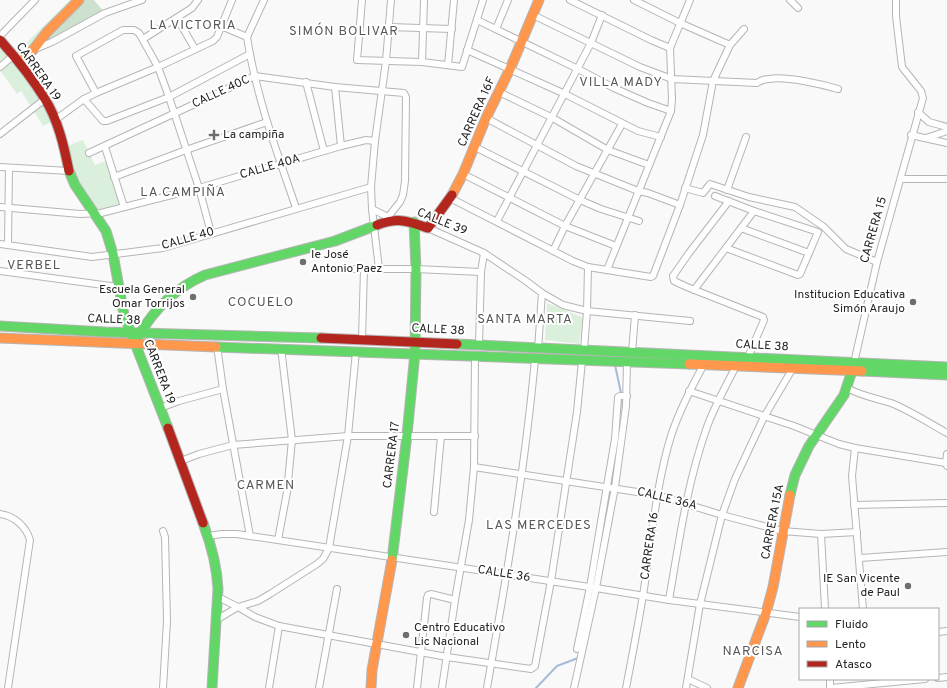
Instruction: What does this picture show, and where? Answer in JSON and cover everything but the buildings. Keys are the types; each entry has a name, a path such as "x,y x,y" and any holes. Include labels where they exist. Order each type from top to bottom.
{"main road":[{"path":"16,58 33,50 47,32 79,0"},
{"name":"CARRERA 16F","path":"428,228 450,198 463,174 486,118 510,69 539,0"},
{"name":"CARRERA 19","path":"0,40 16,58 44,99 54,120 64,147 69,170 80,194 106,231 112,254 121,304 208,536 217,573 218,597 212,688"},
{"name":"CALLE 39","path":"135,344 148,321 167,299 182,286 196,278 335,241 374,226 390,218 414,222 428,228"},
{"name":"CARRERA 17","path":"371,688 372,670 392,558 415,353 416,269 414,222"},
{"name":"CALLE 38","path":"0,326 140,333 362,339 479,344 538,349 748,357 947,375"},
{"name":"CALLE 38","path":"0,338 135,344 356,350 582,361 627,361 793,368 947,367"},
{"name":"CARRERA 15A","path":"738,688 766,613 773,587 788,500 795,475 815,435 839,404 847,388 853,367"}],"street":[{"path":"0,36 35,0"},
{"path":"143,39 192,8 198,0"},
{"path":"54,120 96,92 158,67 213,41 217,37 232,0"},
{"path":"264,0 247,37 267,122 296,208"},
{"path":"362,0 357,60 422,62 462,67 483,0"},
{"path":"379,269 372,209 371,186 375,141 386,61 391,0"},
{"path":"422,62 424,0"},
{"path":"448,65 454,0"},
{"path":"496,29 508,0"},
{"path":"570,0 670,48"},
{"path":"634,0 680,23 730,45"},
{"path":"607,270 671,111 672,79 670,48 690,0"},
{"path":"790,0 798,8"},
{"name":"CARRERA 15","path":"853,367 877,262 901,179 911,135 923,98 921,91 902,67 896,16 896,0"},
{"path":"33,50 52,42 105,13 140,1"},
{"path":"533,15 658,75 672,79 756,83 769,79 781,79 822,84 838,89"},
{"path":"497,221 551,117 578,69 591,43 602,15"},
{"path":"177,18 195,49"},
{"path":"477,20 614,88 671,111"},
{"path":"221,26 247,37"},
{"path":"389,27 452,29"},
{"path":"450,198 497,221 553,252 588,267 651,277 655,274 703,135 713,81 730,45 744,29"},
{"path":"96,92 76,56 123,30 134,30 139,33 158,67 169,97 199,188 211,233"},
{"path":"467,50 565,94 622,124 638,131 661,137"},
{"path":"84,99 103,121 108,121 169,97 250,54"},
{"path":"0,67 16,58"},
{"name":"CALLE 40C","path":"89,153 105,147 255,76 335,87 404,92 406,94 405,181 403,195 390,218"},
{"path":"306,82 324,151"},
{"path":"335,87 341,146"},
{"path":"499,92 551,117 608,150 649,165"},
{"path":"0,134 44,99"},
{"path":"918,112 929,122 947,127"},
{"path":"486,118 576,166 638,191 648,193 680,205"},
{"path":"114,177 267,122"},
{"path":"553,252 565,226 622,124"},
{"path":"926,138 947,130"},
{"path":"911,135 947,143"},
{"path":"727,190 746,137"},
{"name":"CALLE 40A","path":"0,207 94,214 199,188 341,146 366,140 375,141"},
{"path":"105,147 124,207"},
{"path":"475,147 580,200 601,209 639,221"},
{"path":"0,167 69,170"},
{"path":"8,244 9,168"},
{"path":"463,174 565,226 616,246"},
{"path":"901,179 947,179"},
{"path":"685,188 702,193 710,184 750,197 795,207 824,227 846,249 877,262"},
{"name":"CALLE 40","path":"0,244 92,257 163,248 371,186"},
{"path":"715,196 754,211 818,232 810,254 800,274 798,275 726,248"},
{"path":"729,201 673,276 676,282 764,318 748,357"},
{"path":"372,209 390,218"},
{"path":"694,290 754,211"},
{"name":"CALLE 39","path":"428,228 484,253 542,293 563,305 587,311 690,320"},
{"path":"741,228 810,254"},
{"path":"479,344 481,272 484,253"},
{"path":"584,350 588,267"},
{"path":"354,269 416,269 481,272"},
{"path":"362,339 364,269"},
{"path":"0,271 118,287"},
{"path":"538,349 542,293"},
{"path":"632,352 635,315"},
{"path":"218,346 223,389 250,536"},
{"path":"278,540 287,492 292,440 281,348"},
{"path":"216,620 238,607 258,601 270,594 317,564 323,559 329,548 348,436 356,350"},
{"path":"442,688 460,567 469,520 474,467 475,356"},
{"path":"487,688 521,474 535,359"},
{"path":"218,597 255,617 279,626 447,657 531,669 534,668 536,666 551,581 578,412 582,361"},
{"path":"574,688 593,587 615,487 627,361"},
{"name":"CARRERA 16","path":"626,688 643,596 657,495 671,436 689,391 704,364"},
{"path":"669,600 686,503 700,447 718,401 736,366"},
{"path":"686,688 700,604 722,515 735,479 764,417 793,368"},
{"path":"847,388 862,395 901,407 947,433"},
{"path":"160,408 179,401 223,389"},
{"path":"689,391 794,426 839,444 855,448 946,465 947,454"},
{"path":"577,649 593,587 615,439 618,397 623,396"},
{"path":"181,461 199,454 233,445 348,436 475,436"},
{"path":"434,512 441,436"},
{"path":"855,448 852,476 858,532 863,608"},
{"name":"CALLE 36A","path":"474,467 615,487 657,495 722,515 782,531 821,534 858,532"},
{"path":"854,505 947,503"},
{"path":"0,514 8,515 22,526 28,533 30,540 8,688"},
{"path":"163,531 165,537 167,621 163,688"},
{"name":"CALLE 36","path":"208,536 222,534 250,536 593,587 669,600 799,617"},
{"path":"821,534 825,608"},
{"path":"860,558 947,552"},
{"path":"320,688 328,634 337,589"},
{"path":"417,688 420,652 428,595 431,594 455,600"},
{"path":"269,688 279,626"},
{"path":"688,678 707,688"},
{"path":"830,688 914,680"}],"green space":[{"path":"70,0 79,0 19,62 55,120 43,126 21,91 17,94 0,70 0,40 14,55"},
{"path":"79,0 94,0 105,13 33,50"},
{"path":"83,140 95,165 109,160 124,207 94,214 86,203 64,147"},
{"path":"547,303 584,318 579,344 545,340"}],"waterway":[{"path":"615,365 621,393"},
{"path":"620,413 621,398"},
{"path":"612,484 616,453"},
{"path":"596,574 610,493"},
{"path":"536,688 557,666 578,658"}],"traffic: fast":[{"path":"69,171 75,185 106,231 113,254 124,315 168,428"},
{"path":"392,560 415,353 416,269 414,222"},
{"path":"138,337 151,317 166,300 194,280 205,275 335,241 377,225"},
{"path":"0,326 105,332 321,338"},
{"path":"457,344 947,367"},
{"path":"216,347 689,364"},
{"path":"790,495 795,475 809,446 844,395 854,365"},
{"path":"862,371 947,375"},
{"path":"203,523 213,555 218,589 212,688"}],"traffic: slow":[{"path":"19,62 33,50 47,32 79,0"},
{"path":"452,195 463,174 486,118 510,69 539,0"},
{"path":"0,338 216,347"},
{"path":"689,364 862,371"},
{"path":"738,688 766,613 773,587 790,495"},
{"path":"371,688 372,670 392,560"}],"traffic: jam":[{"path":"0,40 18,61 50,107 60,134 69,171"},
{"path":"377,225 391,221 403,221 428,228 452,195"},
{"path":"321,338 457,344"},
{"path":"168,428 203,523"}],"place":[{"name":"La campiña","path":"214,135"},
{"name":"Ie José Antonio Paez","path":"303,262"},
{"name":"Escuela General Omar Torrijos","path":"193,297"},
{"name":"Institucion Educativa Simón Araujo","path":"913,302"},
{"name":"IE San Vicente de Paul","path":"908,586"},
{"name":"Centro Educativo Lic Nacional","path":"406,635"}],"district":[{"name":"LA VICTORIA","path":"193,26"},
{"name":"SIMÓN BOLIVAR","path":"344,32"},
{"name":"VILLA MADY","path":"621,83"},
{"name":"LA CAMPIÑA","path":"183,193"},
{"name":"VERBEL","path":"34,266"},
{"name":"COCUELO","path":"261,303"},
{"name":"SANTA MARTA","path":"525,320"},
{"name":"CARMEN","path":"266,486"},
{"name":"LAS MERCEDES","path":"539,526"},
{"name":"NARCISA","path":"753,652"}]}
